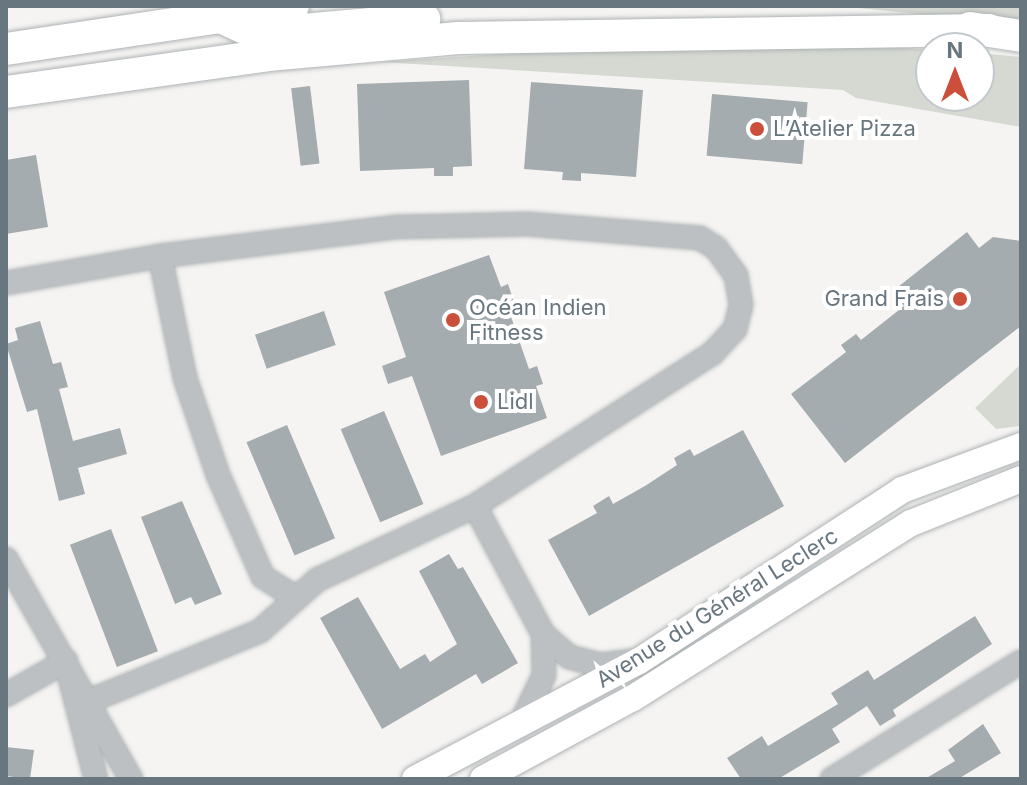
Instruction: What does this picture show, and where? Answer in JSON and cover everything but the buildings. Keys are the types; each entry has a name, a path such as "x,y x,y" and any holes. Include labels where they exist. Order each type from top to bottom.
{"highway":[{"path":"6,49 293,6"},
{"path":"223,18 257,34 500,14 703,10 989,30 1021,36"},
{"path":"6,92 268,55 458,38 989,30"}],"main road":[{"name":"Avenue du Général Leclerc","path":"415,779 518,729 639,661 902,490 1021,446"},
{"name":"Avenue du Général Leclerc","path":"483,779 633,698 911,523 1021,479"}],"street":[{"path":"6,283 160,256 397,227 527,224 648,231 700,238 716,248 736,276 741,305 735,329 721,345 475,506 407,534 295,597 260,631 92,700"},
{"path":"160,256 185,378 218,475 263,577 295,597"},
{"path":"475,506 543,634 569,657 600,665 639,661"},
{"path":"6,559 92,700 131,779"},
{"path":"518,729 544,675 543,634"},
{"path":"6,695 66,661"},
{"path":"66,661 96,779"},
{"path":"832,779 1021,662"}],"shaded area":[{"path":"838,6 1021,6 1021,25 998,22"},
{"path":"858,44 915,49 915,108 856,98 843,90 381,62 636,45"},
{"path":"995,55 1021,57 1021,127 936,112 995,112"},
{"path":"1021,364 1021,426 996,429 975,408"}],"place":[{"name":"L’Atelier Pizza","path":"757,129"},
{"name":"Grand Frais","path":"960,299"},
{"name":"Océan Indien Fitness","path":"453,320"},
{"name":"Lidl","path":"481,402"}]}
